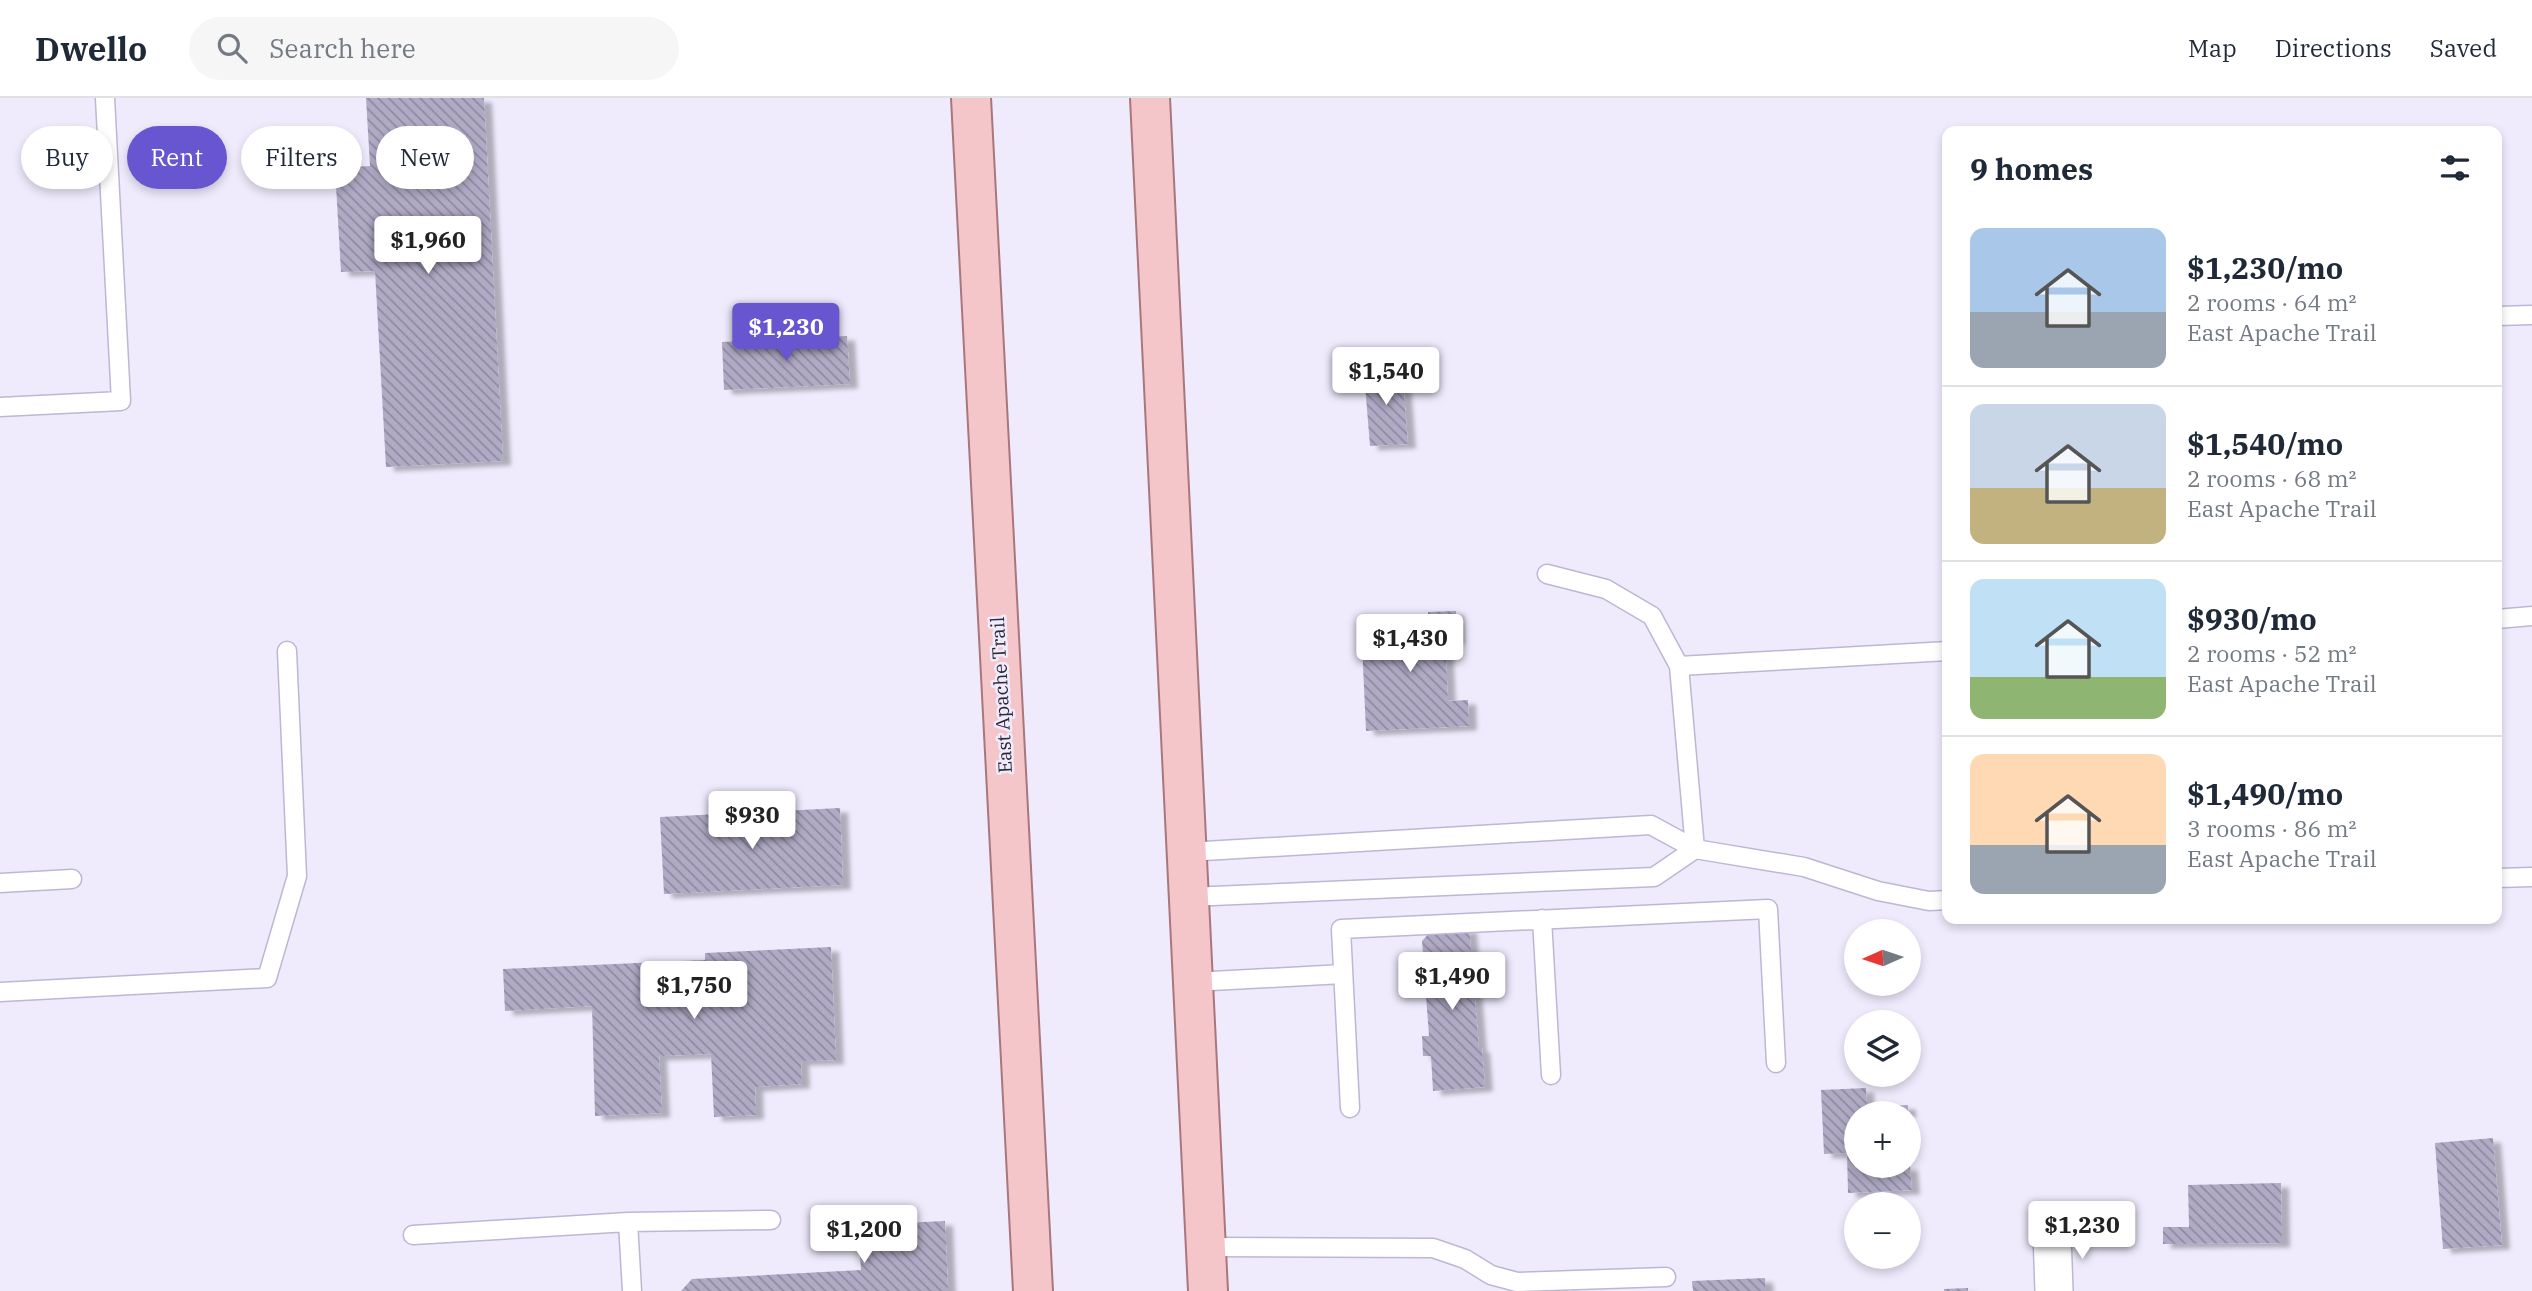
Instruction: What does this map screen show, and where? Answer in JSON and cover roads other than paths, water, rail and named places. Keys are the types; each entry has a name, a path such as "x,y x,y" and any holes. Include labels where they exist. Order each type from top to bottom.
{"main road":[{"name":"East Apache Trail","path":"971,98 1033,1291"},
{"path":"1150,98 1208,1291"}],"street":[{"path":"2052,1234 2054,1291"}],"lane":[{"path":"0,407 121,401 105,98"},
{"path":"2502,316 2532,315"},
{"path":"1547,574 1606,589 1652,616 1679,666 1695,849"},
{"path":"2502,619 2532,617"},
{"path":"0,992 267,978 297,876 287,651"},
{"path":"1679,666 1942,651"},
{"path":"1187,852 1651,825 1695,849 1804,867 1878,891 1928,901 1942,900"},
{"path":"1189,897 1654,877 1695,849"},
{"path":"2502,878 2532,877"},
{"path":"0,883 72,879"},
{"path":"1350,1108 1341,929 1768,909 1776,1063"},
{"path":"1542,919 1551,1075"},
{"path":"1194,982 1343,974"},
{"path":"413,1235 628,1222 771,1220"},
{"path":"628,1222 632,1291"},
{"path":"1206,1247 1433,1248 1465,1258 1491,1275 1517,1282 1666,1276"}]}
